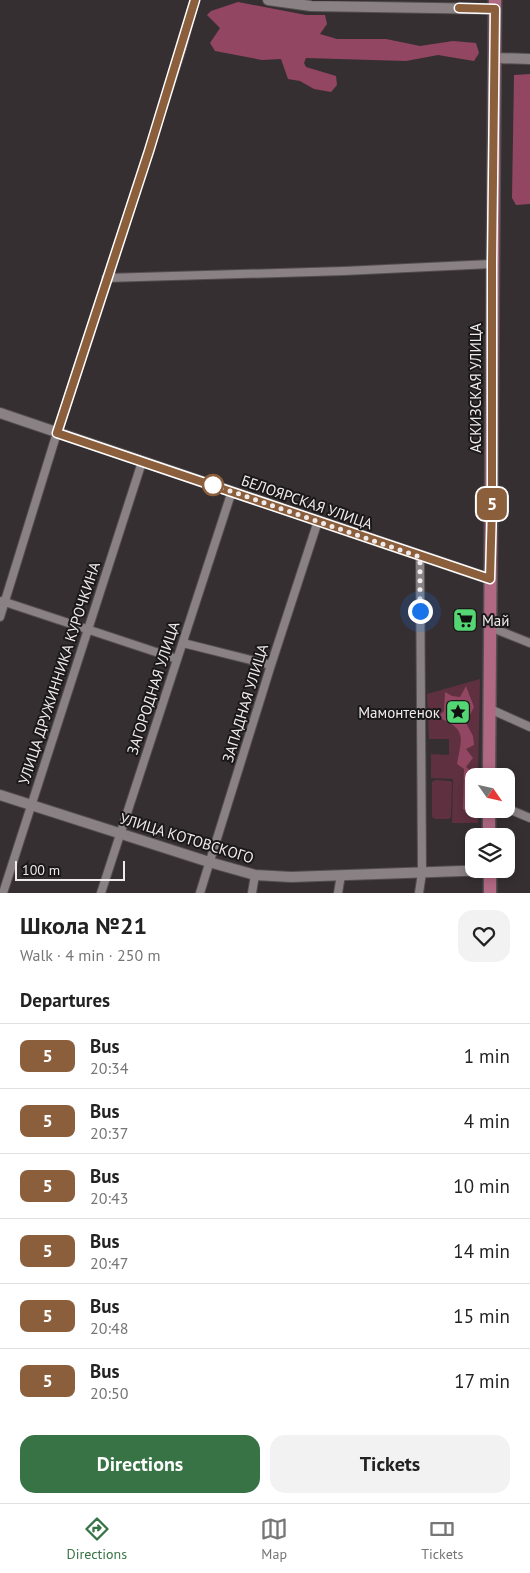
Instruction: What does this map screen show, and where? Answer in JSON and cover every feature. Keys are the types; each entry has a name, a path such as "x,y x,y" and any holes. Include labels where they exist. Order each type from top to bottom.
{"main road":[{"name":"АСКИЗСКАЯ УЛИЦА","path":"489,768 495,4"},
{"path":"490,878 491,893"}],"street":[{"path":"0,616 2,601 149,151 195,0"},
{"path":"268,0 311,6 334,3 495,4"},
{"path":"495,58 530,59"},
{"path":"106,278 344,271 492,264"},
{"name":"БЕЛОЯРСКАЯ УЛИЦА","path":"0,413 420,557 490,579"},
{"name":"УЛИЦА ДРУЖИННИКА КУРОЧКИНА","path":"3,893 142,462"},
{"name":"ЗАГОРОДНАЯ УЛИЦА","path":"101,893 232,491"},
{"name":"ЗАПАДНАЯ УЛИЦА","path":"200,893 270,665 318,521"},
{"path":"419,893 422,873 420,557"},
{"path":"2,601 177,659"},
{"path":"490,627 530,642"},
{"path":"182,642 270,665"},
{"path":"490,709 530,727"},
{"name":"УЛИЦА КОТОВСКОГО","path":"0,795 255,875 341,875 465,870"},
{"path":"515,812 530,818"},
{"path":"252,893 255,875"},
{"path":"338,893 341,875"}],"shaded area":[{"path":"238,2 306,15 325,15 327,24 320,34 337,39 386,39 420,46 453,41 476,43 479,53 474,61 438,55 406,61 306,58 304,63 306,67 336,76 337,85 331,92 314,89 300,81 288,79 281,59 262,60 215,51 210,43 220,28 207,15 211,11"},
{"path":"530,74 530,204 516,205 512,198 514,75"},
{"path":"480,679 478,768 465,768 465,818 478,818 478,823 452,823 453,779 431,778 431,754 449,755 449,739 429,739 427,694"},
{"path":"466,686 474,707 466,723 473,736 474,745 466,749 473,758 466,767 467,768 465,768 465,810 463,809 464,769 457,764 461,740 460,735 454,726 438,717 444,711 445,692 452,696 460,697"},
{"path":"435,780 452,782 451,817 449,819 435,819 432,817 432,782"}],"bus line":[{"name":"5","path":"195,0 182,48 57,433 490,579 495,9 459,8"}],"place":[{"name":"Май","path":"465,620"},
{"name":"Мамонтенок","path":"458,712"}],"route":[{"path":"213,485 420,557 420,611"}]}
